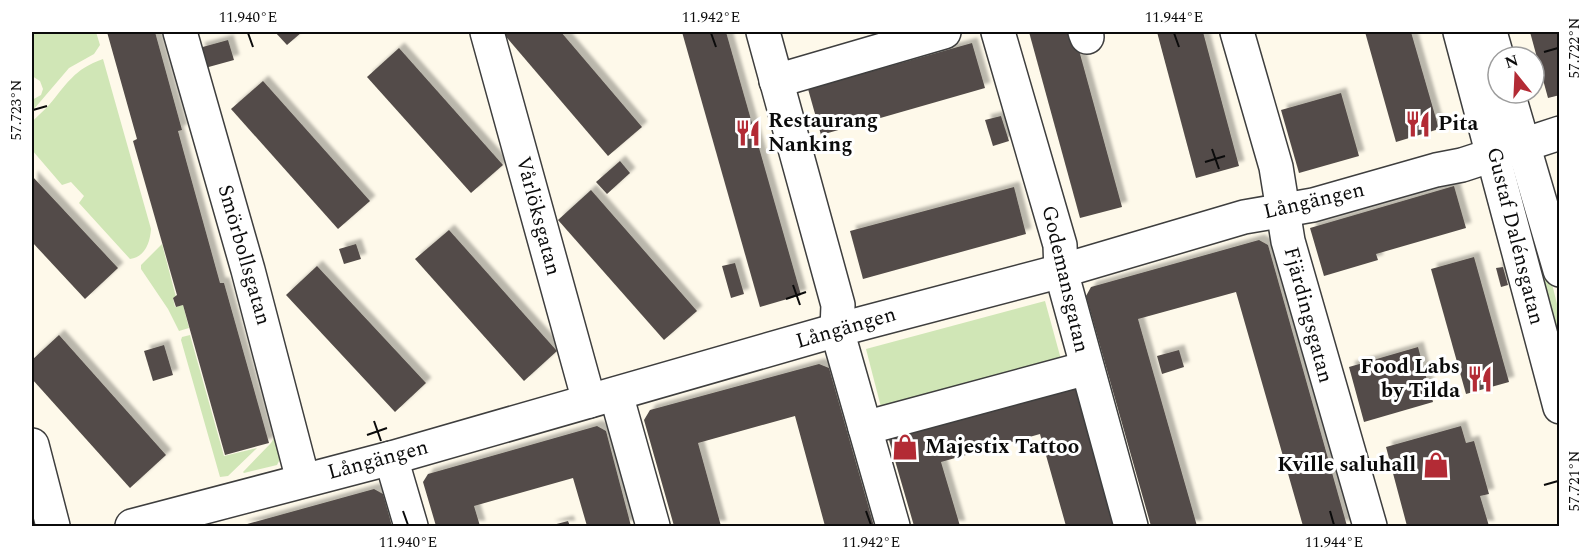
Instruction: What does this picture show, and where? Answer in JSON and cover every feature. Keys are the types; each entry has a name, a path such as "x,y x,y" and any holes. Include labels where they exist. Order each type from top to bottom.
{"street":[{"name":"Smörbollsgatan","path":"180,32 248,270 303,480"},
{"name":"Vårlöksgatan","path":"487,32 602,398 653,526"},
{"path":"763,32 838,305 837,330 893,526"},
{"path":"776,81 944,32"},
{"name":"Godemansgatan","path":"998,32 1060,245 1060,271 1131,526"},
{"name":"Fjärdingsgatan","path":"1237,32 1276,167 1281,211 1288,241 1370,526"},
{"name":"Gustaf Dalénsgatan","path":"1460,32 1560,270"},
{"name":"Gustaf Dalénsgatan","path":"1508,105 1509,148 1560,407"},
{"name":"Långängen","path":"132,526 169,522 303,480 391,458 837,330 1060,271 1244,217 1314,205 1436,170 1462,165 1560,133"},
{"path":"865,428 1087,369"},
{"path":"32,445 53,526"},
{"path":"391,458 411,526"}],"green space":[{"path":"32,32 96,32 100,45 94,54 69,68 34,109 32,100 41,95 43,89 40,81 32,76"},
{"path":"103,59 151,229 146,248 135,258 130,259 79,203 84,196 71,182 62,185 32,150 32,122 78,72"},
{"path":"1528,187 1559,312 1559,369 1512,192"},
{"path":"162,244 176,297 173,298 175,307 183,305 189,328 179,331 168,309 141,269 141,265"},
{"path":"1045,301 1062,363 882,411 866,349"},
{"path":"190,335 224,456 257,448 228,476 220,477 181,340 182,337"},
{"path":"277,433 282,455 277,465 244,473 271,443"}],"building":[{"path":"107,32 155,32 182,130 178,131 220,283 224,283 269,443 225,455 183,305 176,307 173,298 177,295 133,141 137,139"},
{"path":"275,32 302,32 287,45"},
{"path":"502,32 561,32 642,127 608,156"},
{"path":"682,32 726,32 801,295 760,307"},
{"path":"1029,32 1074,32 1122,207 1080,218"},
{"path":"1157,32 1203,32 1239,166 1196,178"},
{"path":"1365,32 1411,32 1439,129 1396,142"},
{"path":"1530,32 1560,32 1560,95 1548,98 1546,45 1534,45"},
{"path":"228,40 234,60 205,68 199,48"},
{"path":"972,43 985,88 821,135 808,89"},
{"path":"399,48 503,165 471,193 367,77"},
{"path":"263,81 370,201 338,229 231,109"},
{"path":"1341,93 1359,156 1299,173 1281,110"},
{"path":"1001,116 1009,141 993,146 985,120"},
{"path":"620,161 630,173 607,194 596,182"},
{"path":"32,176 118,268 85,299 32,242"},
{"path":"1454,186 1466,228 1376,254 1378,260 1324,276 1310,228"},
{"path":"1014,187 1026,234 863,279 850,231"},
{"path":"591,190 697,311 664,340 558,220"},
{"path":"449,230 557,351 524,381 415,259"},
{"path":"1259,240 1268,245 1347,526 1303,526 1236,292 1138,319 1197,526 1151,526 1086,296 1091,287"},
{"path":"356,244 361,259 344,264 339,249"},
{"path":"1474,257 1509,382 1466,394 1431,269"},
{"path":"735,263 744,294 731,298 722,266"},
{"path":"317,266 426,383 395,412 286,295"},
{"path":"1503,267 1508,285 1501,287 1496,268"},
{"path":"59,335 166,455 130,488 32,379 32,360"},
{"path":"164,345 173,375 153,381 144,351"},
{"path":"1418,347 1433,402 1364,422 1349,367"},
{"path":"1179,350 1184,367 1162,374 1157,356"},
{"path":"819,364 829,368 874,526 825,526 795,416 698,443 721,526 674,526 644,420 650,410"},
{"path":"1074,382 1114,526 1066,526 1040,434 941,462 960,526 914,526 887,433"},
{"path":"597,426 606,431 631,526 587,526 573,478 474,506 480,526 436,526 423,482 428,474"},
{"name":"Kville saluhall","path":"1461,426 1466,443 1474,441 1489,494 1480,496 1489,526 1407,526 1386,447"},
{"path":"374,489 383,494 392,526 240,526"},
{"path":"568,521 570,526 549,526"}],"place":[{"name":"Pita","path":"1418,124"},
{"name":"Restaurang Nanking","path":"748,133"},
{"name":"Food Labs by Tilda","path":"1480,379"},
{"name":"Majestix Tattoo","path":"905,447"},
{"name":"Kville saluhall","path":"1436,465"}]}
